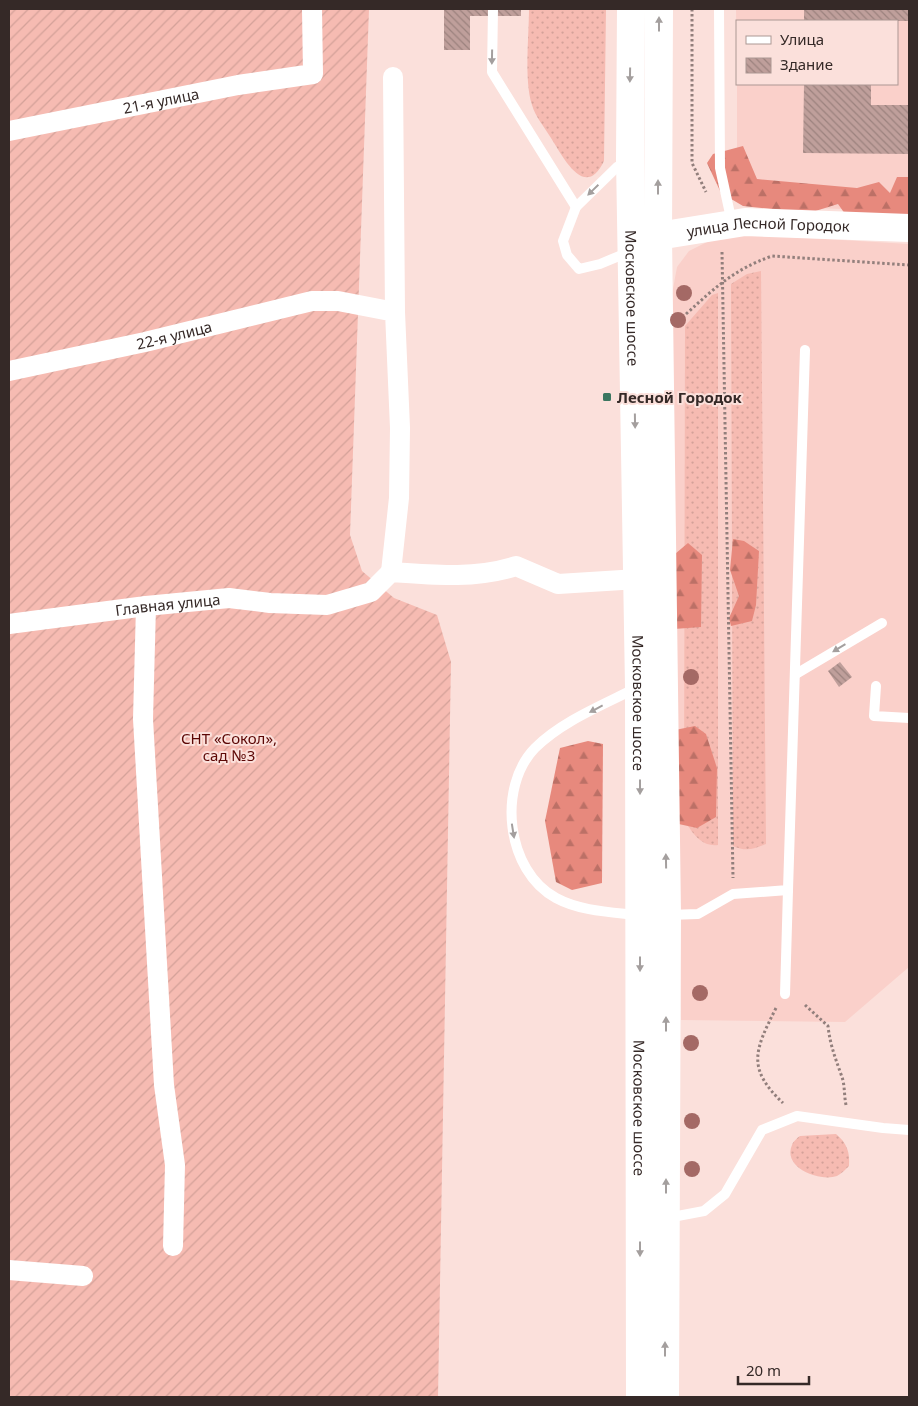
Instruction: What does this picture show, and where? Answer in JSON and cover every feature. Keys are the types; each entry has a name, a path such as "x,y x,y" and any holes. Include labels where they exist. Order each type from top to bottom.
{"main road":[{"name":"Московское шоссе","path":"631,9 630,159 639,686 640,1397"},
{"name":"Московское шоссе","path":"658,9 658,236 667,915 665,1397"},
{"name":"улица Лесной Городок","path":"632,250 658,236 727,224 909,228"},
{"path":"640,915 667,915"}],"street":[{"name":"21-я улица","path":"9,131 238,85 313,74 312,9"},
{"path":"393,77 395,312 400,428 399,498 391,572 441,575 492,573 516,566 558,584 638,579"},
{"name":"22-я улица","path":"9,371 144,342 312,301 338,301 395,312"},
{"name":"Главная улица","path":"9,624 146,606 229,598 270,603 327,605 371,592 391,572"},
{"path":"146,606 143,719 164,1085 175,1165 173,1246"},
{"path":"9,1270 83,1276"}],"lane":[{"path":"494,9 492,72 576,207"},
{"path":"720,9 720,168 727,224"},
{"path":"630,159 617,167 576,207 563,240 568,255 579,269 600,264 632,250"},
{"path":"785,994 789,799 796,674 806,350"},
{"path":"796,674 882,623"},
{"path":"639,686 564,726 534,748 516,778 510,814 516,849 533,878 555,898 590,910 640,915"},
{"path":"876,686 874,716 909,718"},
{"path":"667,915 698,914 733,894 788,890"},
{"path":"666,1218 704,1211 724,1194 762,1130 797,1116 909,1130"}],"path":[{"path":"692,9 692,163 727,224 723,280 733,894"},
{"path":"686,314 723,280 755,262 772,256 909,265"},
{"path":"805,1005 828,1026 837,1069 842,1077 845,1104 854,1124"},
{"path":"777,1006 764,1030 756,1059 758,1073 770,1091 797,1116"}],"shaded area":[{"path":"736,9 909,9 909,211 749,206 737,194 737,85 898,85 898,20 736,20"},
{"path":"739,234 909,244 909,967 845,1022 681,1020 672,294 677,267 689,251 711,240"}],"green space":[{"name":"СНТ «Сокол», сад №3","path":"9,9 369,9 350,535 362,571 394,598 437,615 451,662 438,1397 9,1397"},
{"path":"529,9 606,9 604,161 597,172 589,177 575,172 568,164 533,109 528,83"},
{"path":"743,146 757,179 857,188 879,182 890,193 897,177 909,177 909,228 855,228 838,204 809,213 743,206 721,193 707,163 713,154"},
{"path":"761,271 766,844 746,849 733,846 731,284 747,274"},
{"path":"718,293 718,845 712,845 698,838 684,819 685,326 712,295"},
{"path":"733,539 744,541 759,551 756,605 752,621 731,626 729,618 739,596 730,570"},
{"path":"688,543 702,555 701,627 674,629 669,559"},
{"path":"695,726 706,734 717,768 716,817 697,828 674,823 675,730"},
{"path":"588,741 603,744 602,883 572,890 556,882 545,821 560,748"},
{"path":"836,1134 845,1144 849,1156 849,1166 839,1175 821,1177 813,1175 797,1166 792,1160 790,1153 792,1145 800,1136"}],"building":[{"path":"444,9 521,9 521,16 470,16 470,50 444,50"},
{"path":"804,9 909,9 909,21 804,20"},
{"path":"804,85 871,85 871,105 909,105 909,154 803,153"},
{"path":"840,662 852,677 839,687 828,671"}],"place":[{"name":"Лесной Городок","path":"607,397"}]}
